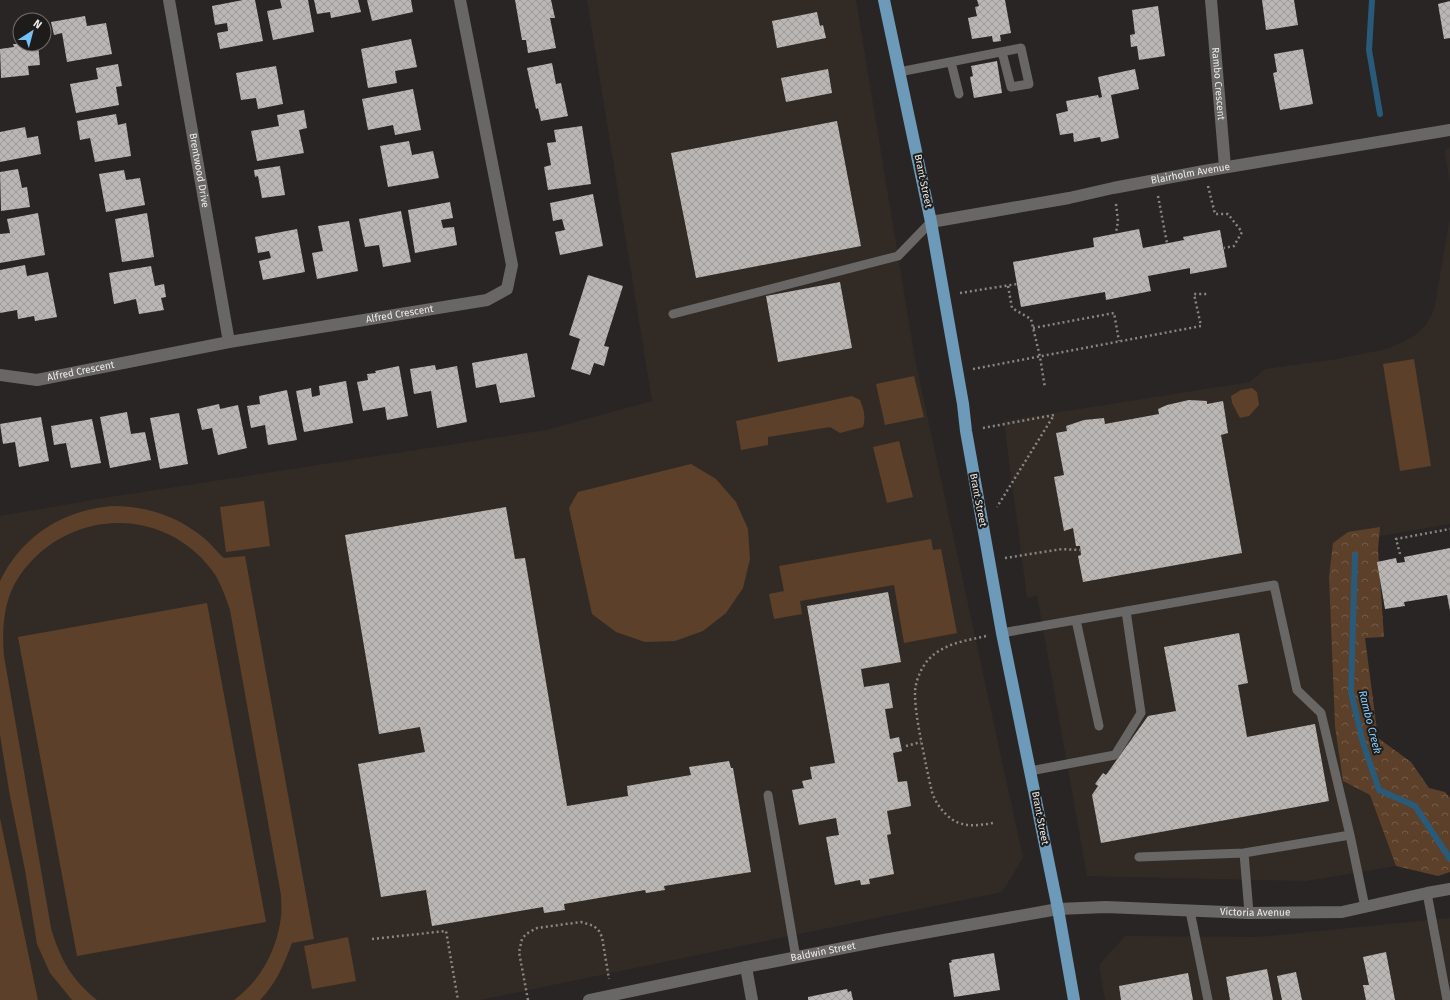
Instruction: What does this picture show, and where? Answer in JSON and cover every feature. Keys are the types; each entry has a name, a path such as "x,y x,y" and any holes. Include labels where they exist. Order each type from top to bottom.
{"main road":[{"name":"Brant Street","path":"884,0 931,222 1002,632 1058,909 1074,1000"}],"street":[{"name":"Brentwood Drive","path":"169,0 229,342"},
{"name":"Alfred Crescent","path":"0,375 38,380 229,342 487,300 506,289 512,265 460,0"},
{"name":"Rambo Crescent","path":"1211,0 1225,167"},
{"name":"Blairholm Avenue","path":"931,222 1069,198 1113,188 1225,167 1450,130"},
{"name":"Victoria Avenue","path":"1058,909 1106,907 1249,913 1342,912 1446,890"},
{"name":"Baldwin Street","path":"589,1000 884,940 1058,909"},
{"path":"746,967 752,1000"}],"lane":[{"path":"899,72 1002,52"},
{"path":"952,62 959,94"},
{"path":"673,314 898,256 931,222"},
{"path":"1002,632 1274,585 1297,690 1321,713 1350,835 1365,907"},
{"path":"1030,771 1115,755 1141,713 1126,611"},
{"path":"1076,620 1099,726"},
{"path":"768,795 796,958"},
{"path":"1139,857 1244,853 1350,835"},
{"path":"1244,853 1249,913"},
{"path":"1427,893 1447,1000"},
{"path":"1190,911 1208,1000"}],"path":[{"path":"1204,171 1215,214 1228,214 1242,232 1234,246 1224,248"},
{"path":"1154,180 1167,243"},
{"path":"1113,188 1118,221 1116,233"},
{"path":"943,296 1017,284"},
{"path":"1008,286 1012,308 1031,319 1040,357 1045,388"},
{"path":"957,372 1201,326 1194,294 1208,294"},
{"path":"1033,328 1114,313 1119,341"},
{"path":"966,431 1054,415 984,528"},
{"path":"1400,554 1396,539 1450,529"},
{"path":"989,560 1062,549 1080,550"},
{"path":"993,823 976,826 961,824 948,816 938,806 932,792 921,742 915,692 919,676 927,661 940,649 956,642 1002,632"},
{"path":"906,746 921,742"},
{"path":"528,1000 519,952 522,940 526,934 537,928 581,922 594,926 602,937 612,995"},
{"path":"372,939 446,931 458,1000"}],"shaded area":[{"path":"587,0 856,0 915,359 1023,858 1002,892 480,1000 38,1000 0,818 0,516 110,497 546,430 652,401"},
{"path":"1450,148 1450,183 1445,153 1446,149"},
{"path":"1450,218 1450,524 1334,544 1329,577 1335,727 1343,781 1370,795 1396,866 1306,881 1087,876 1037,595 1027,598 1004,421 1250,382 1265,369 1332,360 1387,349 1403,342 1414,336 1426,325 1434,310"},
{"path":"1450,918 1450,1000 1105,1000 1099,965 1125,936 1259,937"}],"green space":[{"path":"1414,359 1431,466 1400,471 1383,364"},
{"path":"914,376 924,417 885,425 876,384"},
{"path":"1252,388 1257,392 1259,405 1249,416 1240,418 1232,403 1231,396 1241,390"},
{"path":"852,396 860,400 864,417 863,427 840,433 830,427 768,437 768,445 741,450 736,421"},
{"path":"899,441 913,497 887,503 873,447"},
{"path":"691,464 716,479 736,502 748,529 750,559 743,588 726,613 703,631 675,641 645,642 616,632 592,614 569,508 578,492"},
{"path":"264,501 270,546 226,552 220,507"},
{"path":"112,506 125,506 149,510 172,518 194,530 207,540 224,558 245,556 314,939 292,943 283,966 271,987 260,1000 234,1000 252,984 260,974 276,941 281,917 281,895 230,610 216,576 202,558 185,544 166,533 146,526 125,523 103,524 82,529 54,542 40,552 28,564 18,578 10,593 5,611 3,629 4,656 51,928 58,950 68,968 81,985 97,1000 72,1000 50,973 37,944 0,735 0,581 9,565 20,551 46,528 77,513"},
{"path":"1380,527 1378,549 1384,637 1365,638 1378,738 1411,762 1429,788 1445,792 1450,798 1450,872 1438,876 1396,866 1370,795 1343,781 1335,727 1329,577 1333,543 1348,532"},
{"path":"931,539 933,550 941,549 957,633 904,643 894,585 800,601 802,614 774,619 769,594 784,591 779,566"},
{"path":"207,603 266,922 77,956 18,637"},
{"path":"0,818 38,1000 0,1000"},
{"path":"348,937 356,981 312,989 304,946"}],"building":[{"path":"243,0 255,0 263,41 220,49 217,33 228,31 227,23 215,25 212,6"},
{"path":"280,0 308,0 314,32 273,40 267,11 282,8"},
{"path":"314,0 358,0 361,12 331,18 330,12 317,14"},
{"path":"367,0 411,0 413,12 372,21"},
{"path":"515,0 551,0 555,18 550,18 556,48 528,53 526,40 522,40"},
{"path":"977,0 1005,0 1011,33 1000,35 1001,41 993,42 992,36 972,39 968,18 977,16 975,7 979,6"},
{"path":"1262,0 1294,0 1298,25 1266,30"},
{"path":"1450,1 1450,38 1444,39 1438,4"},
{"path":"1158,6 1165,56 1139,60 1137,46 1131,47 1130,35 1135,34 1132,10"},
{"path":"817,12 820,26 823,25 826,38 777,48 772,21"},
{"path":"85,16 87,26 106,23 112,54 67,62 62,33 54,35 52,22"},
{"path":"411,39 417,67 395,71 397,83 368,88 361,49"},
{"path":"12,47 12,52 39,52 40,65 28,66 29,75 1,78 0,49"},
{"path":"1303,49 1313,104 1280,110 1273,73 1277,72 1274,54"},
{"path":"997,61 1002,93 974,98 970,77 973,76 971,66"},
{"path":"552,63 556,84 561,83 568,116 541,121 538,108 536,109 527,68"},
{"path":"118,64 122,86 116,87 119,105 76,113 70,84 98,79 96,68"},
{"path":"276,66 283,104 258,109 256,98 241,100 236,73"},
{"path":"828,69 832,93 786,102 781,78"},
{"path":"1135,69 1139,89 1111,95 1119,138 1101,142 1100,137 1074,142 1073,133 1060,135 1056,114 1068,111 1066,101 1098,95 1099,98 1102,97 1098,77"},
{"path":"413,89 421,130 395,135 393,125 368,130 362,99"},
{"path":"304,110 307,128 299,130 304,153 257,161 251,131 279,126 277,115"},
{"path":"116,114 118,125 126,123 131,156 95,162 90,138 80,140 77,121"},
{"path":"837,121 861,246 696,278 671,153"},
{"path":"582,126 591,184 548,190 544,167 551,165 547,143 556,142 554,130"},
{"path":"25,127 27,138 38,136 41,154 0,162 0,132"},
{"path":"409,141 412,155 433,151 439,178 388,187 380,146"},
{"path":"280,166 285,195 262,198 258,176 255,177 254,170"},
{"path":"18,169 22,188 27,187 30,207 1,211 0,172"},
{"path":"124,170 126,180 140,178 145,205 106,212 99,174"},
{"path":"593,194 603,246 560,255 555,232 565,230 562,219 553,221 550,203"},
{"path":"450,202 453,218 441,220 443,228 454,227 457,245 415,253 408,210"},
{"path":"401,211 411,262 383,267 379,245 365,247 359,219"},
{"path":"38,213 45,255 0,263 0,234 10,233 7,219"},
{"path":"147,213 154,257 122,262 115,219"},
{"path":"349,221 358,271 317,279 312,253 323,251 318,226"},
{"path":"297,229 305,272 263,280 259,261 271,258 269,251 258,253 255,237"},
{"path":"1139,229 1143,248 1184,240 1183,237 1220,230 1227,267 1190,274 1190,268 1148,276 1151,291 1106,300 1105,292 1021,307 1013,262 1094,247 1093,238"},
{"path":"25,265 27,276 48,272 57,317 35,321 34,316 18,319 17,310 0,313 0,270"},
{"path":"151,266 155,286 164,284 166,297 161,298 164,310 139,314 136,299 114,304 109,273"},
{"path":"588,275 623,286 604,346 609,347 604,366 594,363 590,375 571,369 580,339 569,335"},
{"path":"840,282 852,348 778,362 766,296"},
{"path":"527,353 535,397 500,403 496,384 476,388 472,363"},
{"path":"435,365 436,370 457,366 467,422 437,428 431,391 414,394 410,369"},
{"path":"399,366 408,416 387,420 385,407 363,411 357,382 368,380 367,374 376,373 375,371"},
{"path":"346,381 353,423 304,432 296,391 311,388 312,397 320,395 319,386"},
{"path":"287,390 297,440 268,445 265,425 251,428 247,406 260,404 259,396"},
{"path":"1189,400 1207,401 1207,404 1223,401 1228,433 1221,435 1242,553 1083,582 1078,556 1081,555 1080,546 1076,546 1073,528 1064,531 1054,477 1064,475 1056,433 1067,431 1066,426 1084,420 1104,418 1105,424 1159,414 1158,409 1167,405"},
{"path":"219,404 220,409 238,405 247,448 218,455 212,428 202,430 197,409"},
{"path":"127,412 131,434 145,432 151,460 110,468 100,417"},
{"path":"179,413 188,464 160,469 150,418"},
{"path":"41,417 49,461 19,467 15,442 3,444 0,424"},
{"path":"92,419 101,463 71,468 66,443 54,445 51,426"},
{"path":"506,507 515,559 525,558 567,806 628,796 627,786 691,775 689,767 729,761 731,768 733,768 751,872 664,886 665,890 646,893 645,890 564,904 565,910 544,913 543,907 432,926 426,890 381,897 358,764 425,752 420,727 379,734 345,535"},
{"path":"1450,548 1450,611 1447,595 1404,602 1405,606 1385,609 1377,562 1396,558 1397,563 1405,562 1404,557"},
{"path":"888,592 901,662 861,669 864,687 889,683 893,708 885,709 890,739 899,737 902,751 893,753 898,782 907,781 911,806 887,811 891,834 887,835 894,874 869,879 870,884 861,885 860,880 835,885 826,837 839,835 836,818 799,825 792,790 804,788 802,781 812,779 810,767 835,763 807,606"},
{"path":"1239,633 1248,683 1238,685 1247,737 1315,724 1329,801 1101,843 1092,795 1098,786 1095,784 1103,773 1106,775 1148,716 1176,711 1164,647"},
{"path":"1386,952 1395,1000 1366,1000 1363,985 1369,985 1363,957"},
{"path":"994,953 1000,990 954,997 949,963 952,962 951,960"},
{"path":"1267,969 1273,1000 1230,1000 1226,977"},
{"path":"1296,972 1302,1000 1282,1000 1277,976"},
{"path":"1188,973 1193,1000 1121,1000 1119,986"},
{"path":"847,989 848,992 851,991 853,1000 808,1000 808,997"}],"waterway":[{"name":"Rambo Creek","path":"1372,0 1369,50 1380,114"},
{"name":"Rambo Creek","path":"1355,555 1351,692 1363,743 1379,790 1415,806 1450,859"}]}
